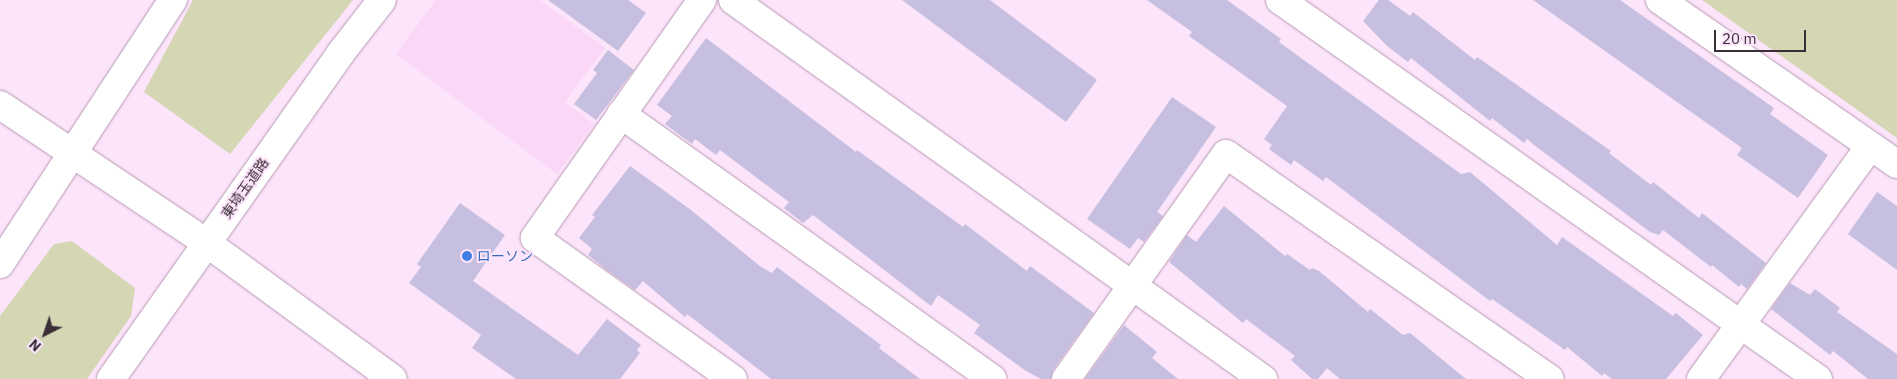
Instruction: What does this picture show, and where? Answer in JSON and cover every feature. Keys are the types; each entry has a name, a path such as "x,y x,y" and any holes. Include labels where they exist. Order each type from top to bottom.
{"main road":[{"path":"0,264 74,154 173,0"},
{"name":"東埼玉道路","path":"111,379 340,54 382,0"},
{"path":"702,0 535,238 733,379"},
{"path":"733,0 1263,379"},
{"path":"1280,0 1818,379"},
{"path":"1660,0 1897,164"},
{"path":"0,106 207,243 393,379"},
{"path":"621,114 992,379"},
{"path":"1701,379 1870,146"},
{"path":"1066,379 1226,154 1550,379"}],"shaded area":[{"path":"436,0 540,0 605,48 565,102 594,124 557,174 396,54"}],"green space":[{"path":"193,0 353,0 230,154 144,92"},
{"path":"1702,0 1897,0 1897,138"},
{"path":"72,241 135,288 131,316 87,379 0,379 0,316 54,244"}],"building":[{"path":"548,0 628,0 646,13 618,51"},
{"path":"902,0 990,0 1097,80 1066,122"},
{"path":"1147,0 1227,0 1281,39 1279,42 1461,174 1470,172 1557,245 1562,237 1673,316 1676,313 1703,335 1666,379 1612,379 1604,373 1602,376 1567,347 1565,350 1492,299 1490,301 1326,177 1323,181 1294,160 1291,165 1269,149 1272,145 1264,139 1287,106 1189,36 1192,32"},
{"path":"1379,0 1388,0 1410,16 1413,12 1475,60 1477,57 1611,151 1609,153 1651,185 1653,182 1699,218 1702,213 1766,263 1747,289 1741,284 1739,287 1663,230 1659,235 1650,232 1527,139 1524,143 1492,118 1490,121 1411,58 1408,62 1387,46 1363,21"},
{"path":"1533,0 1620,0 1774,108 1770,114 1828,155 1798,198 1737,155 1742,148"},
{"path":"706,38 856,152 857,150 963,227 965,224 1027,271 1030,266 1094,313 1053,370 1051,379 1041,379 1026,371 974,333 980,325 938,295 931,306 813,215 803,223 784,208 789,202 720,150 716,155 695,139 692,144 665,124 672,116 657,105"},
{"path":"608,50 634,70 596,120 574,104 597,73 593,70"},
{"path":"1172,97 1216,127 1157,212 1163,216 1144,242 1138,238 1130,249 1087,219"},
{"path":"630,166 691,210 761,267 772,273 777,267 881,345 879,348 920,379 771,379 687,314 685,317 643,281 635,290 608,271 588,255 592,249 579,238 595,217 592,215"},
{"path":"1877,192 1897,206 1897,270 1848,234"},
{"path":"460,203 505,235 473,281 578,355 607,319 641,345 637,350 640,353 620,379 516,379 472,348 481,335 409,283 421,267 417,264"},
{"path":"1224,206 1285,256 1287,254 1310,270 1312,268 1319,271 1368,312 1370,309 1403,335 1410,333 1466,379 1340,379 1327,368 1318,379 1312,379 1291,360 1295,356 1246,319 1243,323 1169,262 1187,235 1196,242"},
{"path":"1790,283 1810,295 1815,289 1840,308 1837,312 1897,354 1897,379 1868,379 1833,351 1830,355 1771,309"},
{"path":"1124,325 1157,352 1152,358 1178,379 1085,379"}],"place":[{"name":"ローソン","path":"467,256"}]}
